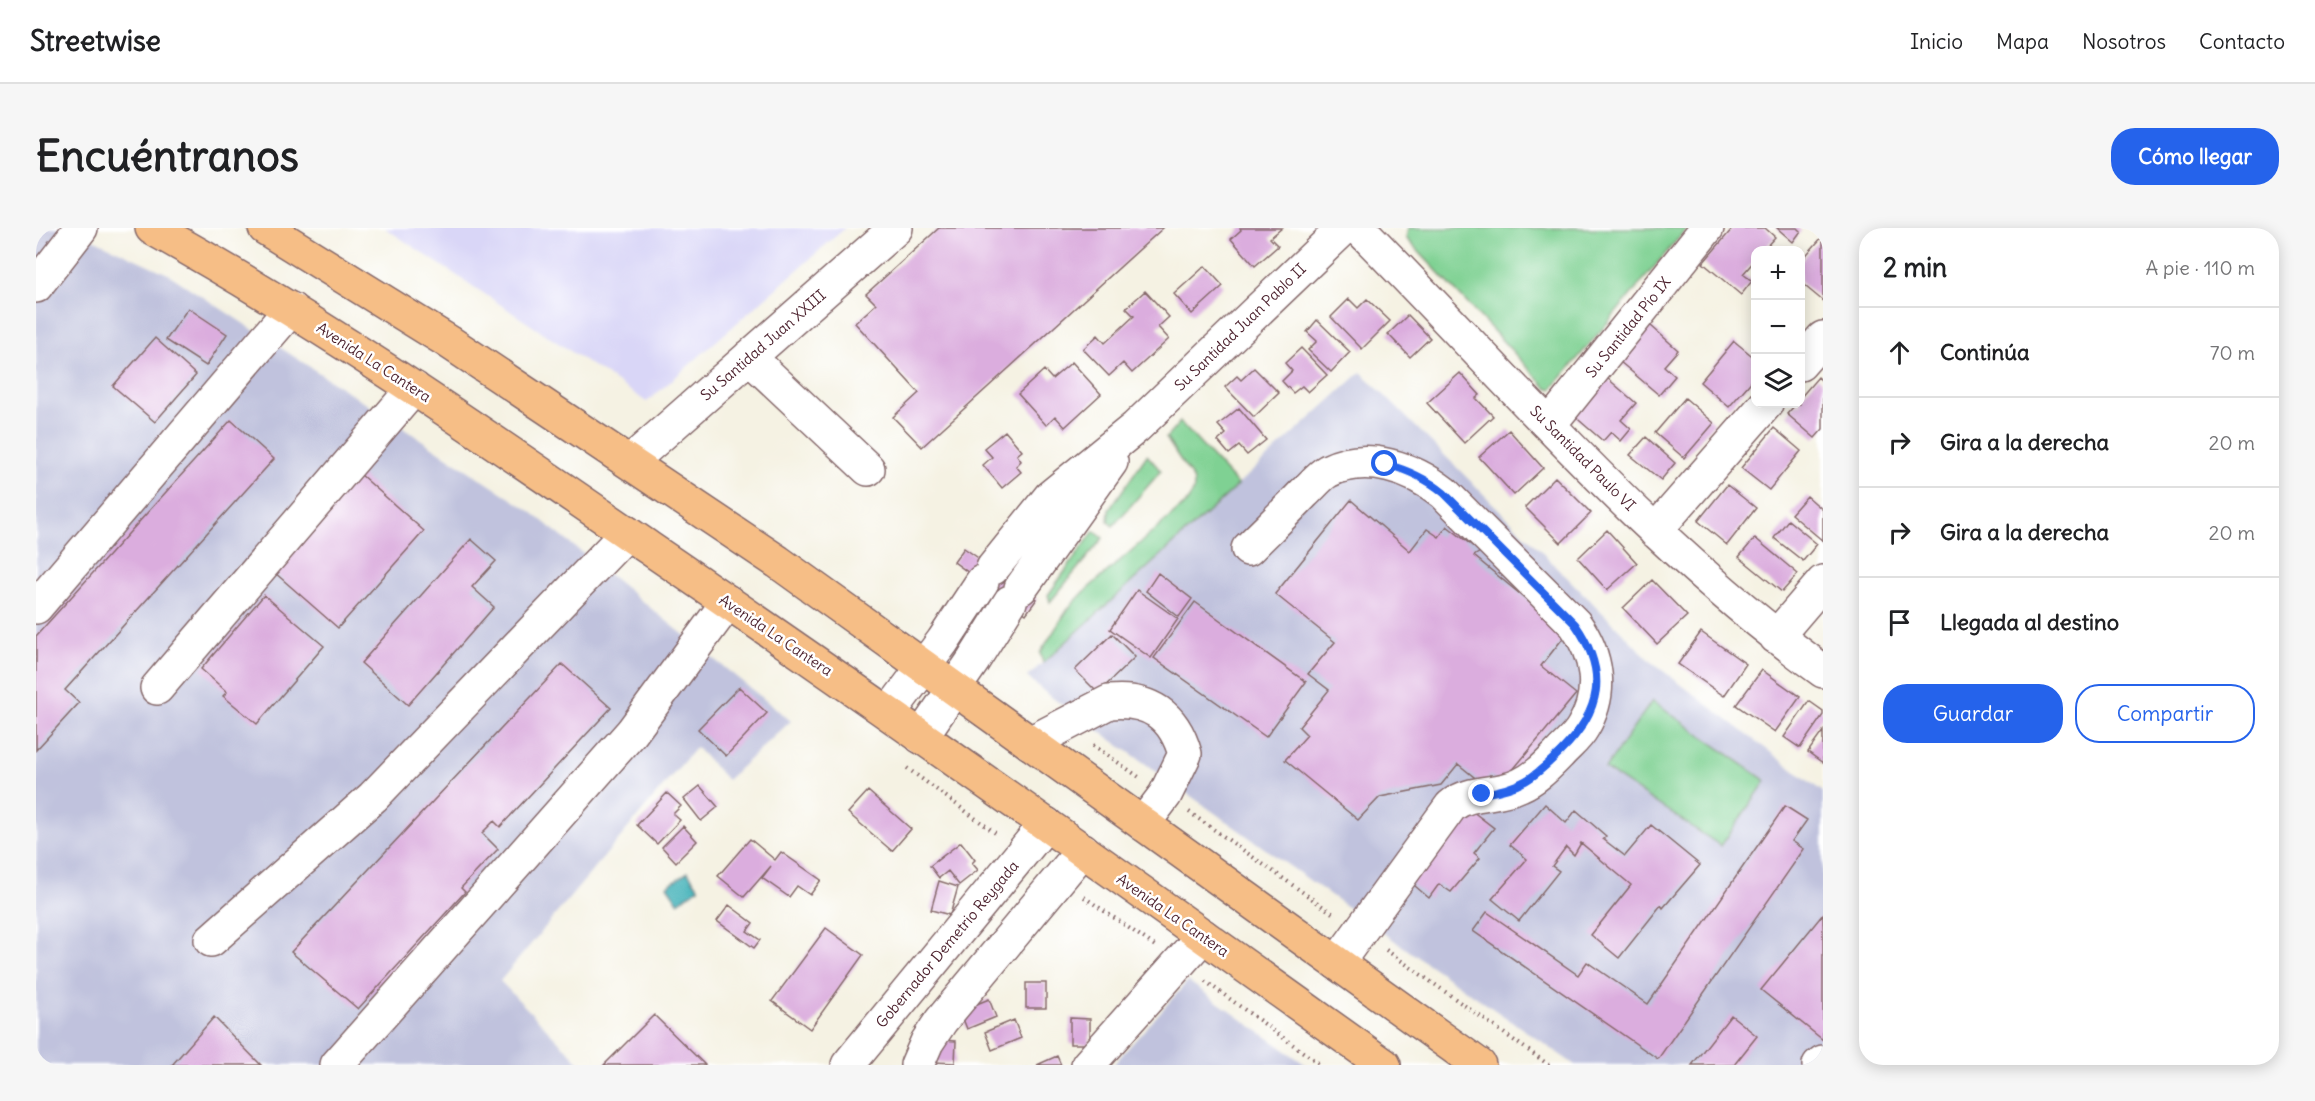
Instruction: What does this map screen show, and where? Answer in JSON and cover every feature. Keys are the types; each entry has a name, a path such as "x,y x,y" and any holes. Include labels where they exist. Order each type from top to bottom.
{"highway":[{"name":"Avenida La Cantera","path":"152,228 291,309 414,388 889,713 1384,1065"},
{"path":"265,228 422,324 778,562 1479,1065"}],"street":[{"path":"36,286 81,228"},
{"name":"Su Santidad Juan XXIII","path":"630,462 897,228"},
{"name":"Su Santidad Juan Pablo II","path":"889,713 988,575 1050,497 1136,427 1344,228"},
{"name":"Su Santidad Paulo VI","path":"1359,228 1655,531 1776,637 1823,671"},
{"name":"Su Santidad Pío IX","path":"1550,425 1707,228"},
{"path":"36,607 291,309"},
{"path":"1805,358 1823,338"},
{"path":"749,357 868,469"},
{"path":"157,688 414,388"},
{"path":"1655,531 1763,408"},
{"name":"Su Santidad Juan Pablo II","path":"921,737 1016,595 1136,427"},
{"path":"1248,549 1326,472 1365,463 1385,464 1407,470 1427,479 1444,493 1575,624 1586,640 1593,657 1596,676 1595,694 1590,712 1573,741 1549,765 1519,785 1501,791 1469,796 1451,806 1337,963"},
{"path":"211,940 373,797 627,533"},
{"path":"1776,637 1823,582"},
{"path":"337,1065 632,732 728,602"},
{"path":"1030,743 1109,702 1124,700 1138,703 1164,716 1174,727 1185,754 1165,795 1143,824"},
{"name":"Gobernador Demetrio Reygada","path":"848,1065 1046,824"},
{"path":"917,1065 940,1021 1083,850"},
{"path":"1088,1065 1203,936"},
{"path":"1819,1065 1823,1062"}],"shaded area":[{"path":"36,228 69,228 168,274 530,511 791,721 727,780 696,747 500,981 582,1065 36,1065"},
{"path":"385,228 845,228 647,402"},
{"path":"1361,372 1654,664 1823,792 1823,1065 1575,1065 1412,953 1047,694 1027,677"},
{"path":"1188,981 1306,1065 1113,1065"}],"green space":[{"path":"1408,228 1687,228 1552,389 1546,387 1406,238"},
{"path":"1180,422 1238,485 1043,663 1040,653 1068,609 1085,591 1186,503 1192,494 1193,479 1166,438"},
{"path":"1147,455 1161,471 1113,526 1108,522 1109,510"},
{"path":"1094,531 1103,538 1050,602 1048,595"},
{"path":"1652,701 1766,781 1721,846 1605,769"}],"water":[{"path":"688,872 699,888 678,902 667,886"}],"building":[{"path":"939,228 1163,228 922,447 893,417 919,393 855,323 876,304 866,294"},
{"path":"1240,228 1282,228 1270,238 1278,246 1255,266 1231,239 1241,230"},
{"path":"1733,228 1765,228 1775,237 1767,246 1751,246 1751,265 1743,274 1751,282 1741,295 1703,263"},
{"path":"1777,228 1798,228 1801,231 1793,242"},
{"path":"1823,236 1823,301 1805,286 1805,256"},
{"path":"1205,266 1223,286 1192,314 1174,294"},
{"path":"1145,291 1169,317 1158,327 1169,339 1132,373 1123,363 1109,376 1083,349 1098,335 1105,343 1134,316 1126,308"},
{"path":"1349,299 1358,308 1367,299 1390,321 1362,349 1331,317"},
{"path":"188,308 227,334 206,366 166,340"},
{"path":"1408,315 1430,338 1410,357 1388,334"},
{"path":"1317,320 1350,352 1331,372 1308,350 1317,341 1307,332"},
{"path":"1650,325 1678,350 1664,366 1675,376 1659,395 1619,361"},
{"path":"155,338 196,375 155,422 113,386"},
{"path":"1734,341 1751,355 1751,382 1729,407 1700,382"},
{"path":"1301,348 1327,375 1308,392 1302,386 1293,393 1282,381 1292,371 1285,363"},
{"path":"1072,362 1101,394 1065,427 1055,416 1046,425 1018,394 1044,370 1052,379"},
{"path":"1254,368 1279,393 1254,417 1225,387 1237,376 1241,380"},
{"path":"1460,373 1480,395 1476,398 1493,416 1464,443 1427,403"},
{"path":"1606,377 1636,403 1621,420 1631,429 1621,441 1611,432 1603,441 1572,414"},
{"path":"1818,377 1823,382 1823,429 1815,438 1787,414 1792,408 1805,408 1805,392"},
{"path":"1685,398 1714,423 1684,458 1655,433"},
{"path":"1239,408 1266,440 1247,455 1239,446 1229,454 1218,441 1226,434 1218,425"},
{"path":"231,420 274,459 65,690 79,703 36,750 36,636"},
{"path":"1774,428 1801,451 1769,490 1741,468"},
{"path":"1509,430 1543,468 1514,495 1479,457"},
{"path":"1005,431 1022,451 1017,455 1021,461 1016,466 1021,472 1002,488 983,465 992,457 984,448"},
{"path":"1646,437 1675,463 1661,480 1630,455"},
{"path":"360,474 424,531 338,628 274,572"},
{"path":"1555,477 1591,513 1561,543 1525,507"},
{"path":"1727,485 1756,508 1727,545 1698,521"},
{"path":"1807,496 1823,510 1823,541 1791,514"},
{"path":"1351,500 1410,551 1427,529 1439,537 1447,526 1480,552 1474,556 1567,633 1541,666 1576,694 1501,784 1490,775 1484,785 1458,764 1441,785 1380,797 1358,820 1285,760 1307,735 1299,727 1329,690 1308,674 1335,642 1275,594"},
{"path":"1788,520 1817,544 1803,561 1774,538"},
{"path":"1607,530 1637,563 1607,590 1578,558"},
{"path":"1755,538 1798,574 1782,592 1739,557"},
{"path":"471,539 496,561 472,587 494,607 408,705 361,663"},
{"path":"964,548 1037,599 1026,614 954,562"},
{"path":"1158,573 1192,599 1179,617 1146,591"},
{"path":"1652,580 1687,616 1657,644 1623,608"},
{"path":"1137,590 1178,619 1151,658 1110,629"},
{"path":"264,595 324,646 257,724 223,696 227,692 201,669"},
{"path":"1195,602 1306,682 1266,737 1154,658"},
{"path":"1701,632 1746,664 1724,696 1678,664"},
{"path":"1112,634 1135,657 1098,693 1075,670"},
{"path":"562,664 611,708 500,827 494,821 482,833 498,849 461,888 465,892 358,1009 291,952"},
{"path":"1762,670 1800,697 1775,732 1736,705"},
{"path":"739,687 767,713 726,756 698,729"},
{"path":"1809,701 1823,711 1823,715 1800,748 1784,737"},
{"path":"1823,731 1823,763 1808,752"},
{"path":"700,786 718,807 701,821 684,799"},
{"path":"868,791 911,829 892,851 848,813"},
{"path":"667,793 681,806 673,814 680,820 657,844 637,825"},
{"path":"1545,804 1566,823 1576,810 1606,836 1603,839 1625,856 1651,825 1700,865 1663,908 1661,905 1619,958 1591,935 1631,885 1581,843 1574,855 1566,847 1552,866 1559,871 1519,921 1492,899 1527,859 1510,845"},
{"path":"1785,806 1807,820 1792,841 1804,849 1658,1059 1473,931 1487,912 1578,975 1587,962 1648,1004"},
{"path":"1468,808 1494,828 1474,853 1480,858 1451,892 1439,884 1429,898 1408,880"},
{"path":"683,826 697,841 676,862 662,847"},
{"path":"750,839 775,860 781,852 821,880 810,895 797,886 789,897 762,878 771,866 744,897 718,876"},
{"path":"961,842 975,860 972,863 978,870 959,885 948,871 939,878 930,866"},
{"path":"939,881 958,887 950,915 931,910"},
{"path":"729,905 753,923 747,931 760,940 754,948 717,921"},
{"path":"1823,914 1823,1040 1761,990"},
{"path":"826,928 863,955 810,1029 772,1001"},
{"path":"1026,983 1046,983 1046,1008 1026,1008"},
{"path":"989,999 996,1017 967,1029 960,1011"},
{"path":"654,1015 705,1065 604,1065"},
{"path":"1731,1015 1757,1036 1734,1065 1692,1065"},
{"path":"214,1017 261,1065 172,1065"},
{"path":"1070,1018 1090,1019 1090,1044 1070,1044"},
{"path":"1014,1020 1021,1038 992,1050 985,1032"},
{"path":"935,1040 956,1041 955,1063 934,1062"},
{"path":"1057,1056 1061,1065 1037,1065"}],"route":[{"path":"1385,464 1427,479 1444,493 1575,624 1586,640 1593,657 1596,676 1595,694 1583,727 1573,741 1535,776 1519,785 1482,794"}]}
